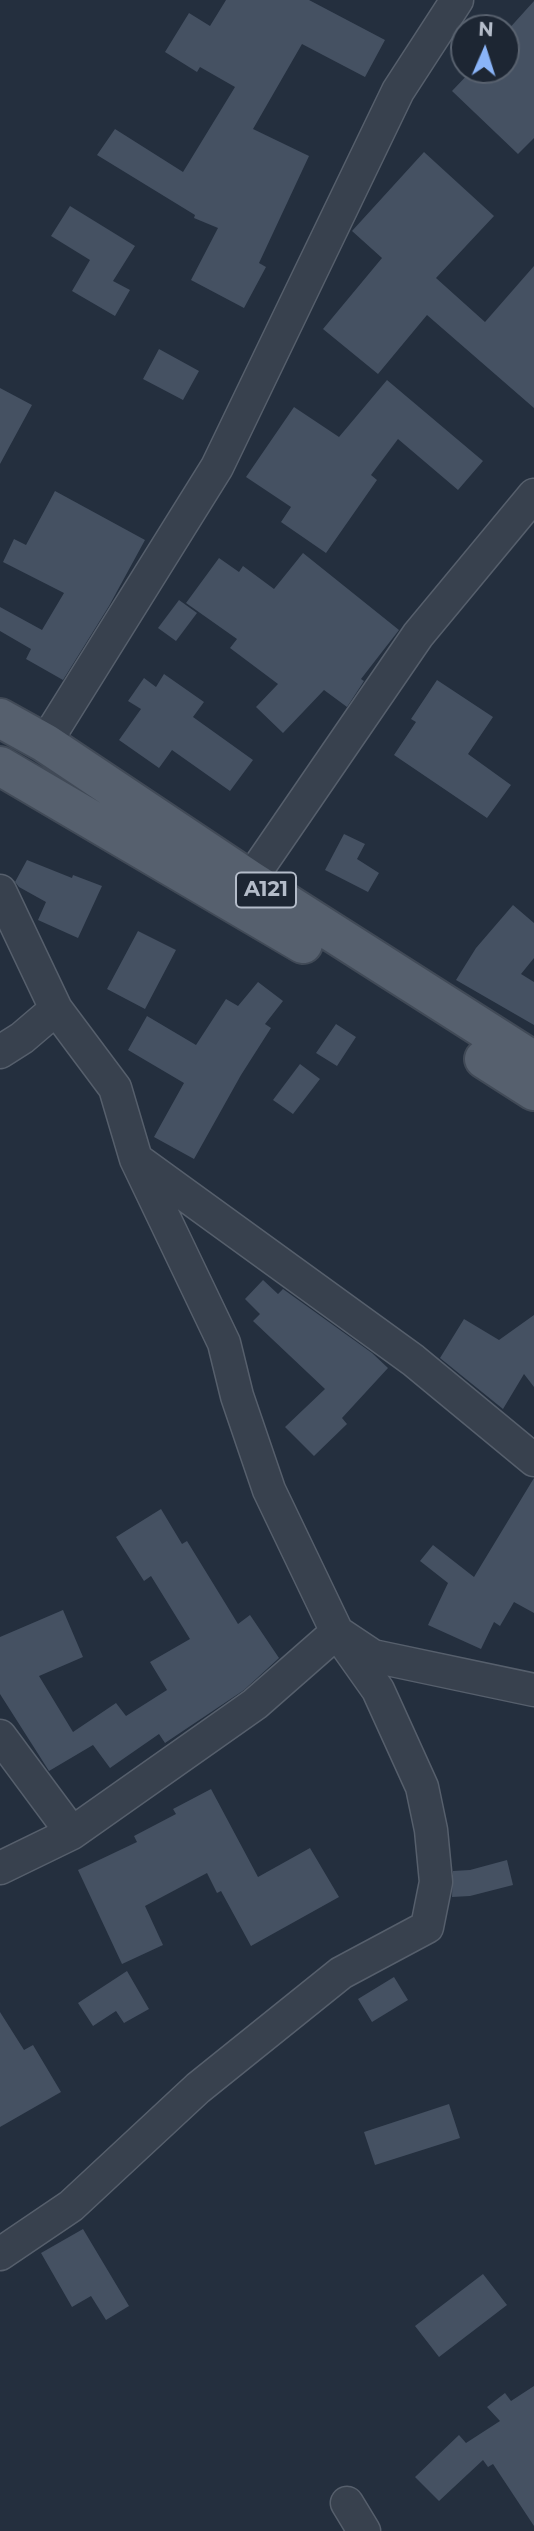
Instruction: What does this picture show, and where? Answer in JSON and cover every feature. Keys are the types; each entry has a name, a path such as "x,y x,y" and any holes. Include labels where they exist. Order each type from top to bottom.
{"main road":[{"name":"A121","path":"0,718 46,743 250,880 534,1061"},
{"name":"A121","path":"0,766 335,962 534,1091"}],"street":[{"path":"46,743 217,467 398,91 457,0"},
{"path":"250,880 418,635 534,495"},
{"path":"0,891 56,1009 116,1088 136,1159 224,1343 237,1396 269,1490 337,1632 378,1690 422,1787 431,1830 436,1882 427,1927 341,1973 198,2088 71,2206 0,2254"},
{"path":"0,1052 22,1038 56,1009"},
{"path":"136,1159 413,1360 534,1460"},
{"path":"337,1632 373,1656 534,1690"},
{"path":"0,1868 72,1833 255,1704 337,1632"},
{"path":"0,1735 72,1833"},
{"path":"347,2503 364,2531"}],"building":[{"path":"226,0 309,0 385,40 365,77 302,44 253,129 309,156 259,263 266,267 244,308 191,280 218,228 194,218 195,215 97,155 115,129 183,172 235,87 200,67 197,72 165,52 189,13 210,26"},
{"path":"534,1 534,138 518,154 452,91 459,84 520,84 520,16"},
{"path":"424,152 494,216 436,278 485,322 534,266 534,408 427,315 378,374 323,329 382,258 352,231"},
{"path":"70,206 135,246 113,281 130,290 115,316 72,291 90,260 51,236"},
{"path":"159,349 199,371 183,400 143,379"},
{"path":"387,380 483,461 458,490 398,439 371,475 377,480 326,553 281,522 291,507 246,477 294,407 339,437"},
{"path":"0,388 32,405 0,464"},
{"path":"55,491 145,540 109,606 63,680 26,659 31,649 0,631 0,607 42,630 64,593 3,562 14,539 26,545"},
{"path":"303,553 399,630 361,679 364,681 347,707 324,690 283,733 256,707 278,684 230,648 237,639 186,603 219,558 239,572 243,566 274,589"},
{"path":"179,600 197,613 176,641 158,628"},
{"path":"164,674 204,702 193,717 253,760 230,791 172,750 159,768 119,740 141,709 128,701 144,678 156,687"},
{"path":"437,680 493,717 468,754 511,785 487,818 394,755 416,722 411,719"},
{"path":"344,834 365,844 357,859 379,873 368,892 325,870"},
{"path":"27,860 72,878 73,875 102,886 78,938 38,920 46,902 15,882"},
{"path":"513,905 534,923 534,958 521,974 534,982 534,1025 456,980 476,948"},
{"path":"138,931 176,950 145,1009 107,989"},
{"path":"258,982 283,1001 265,1024 271,1028 194,1159 154,1137 184,1083 128,1050 147,1016 196,1045 226,999 238,1006"},
{"path":"336,1024 356,1037 337,1066 316,1053"},
{"path":"300,1064 320,1079 293,1114 273,1100"},
{"path":"263,1280 278,1294 283,1289 372,1353 388,1368 342,1418 347,1424 314,1456 285,1427 325,1389 253,1321 260,1314 245,1299"},
{"path":"534,1315 534,1387 524,1374 503,1409 440,1358 464,1319 499,1340"},
{"path":"534,1478 534,1613 514,1602 500,1626 494,1622 481,1649 428,1625 448,1583 420,1561 433,1545 474,1577"},
{"path":"161,1509 182,1544 187,1541 238,1624 250,1615 279,1658 244,1690 165,1743 159,1734 110,1768 93,1745 49,1771 0,1694 0,1637 63,1610 83,1657 39,1676 73,1732 116,1703 126,1716 167,1690 150,1662 190,1639 151,1576 144,1581 116,1537"},
{"path":"211,1789 258,1877 310,1848 339,1897 251,1946 221,1891 217,1893 207,1873 145,1906 163,1945 122,1964 78,1870 137,1842 134,1836 176,1814 173,1809"},
{"path":"507,1860 513,1885 470,1896 452,1897 453,1871 470,1870"},
{"path":"127,1971 149,2009 124,2023 116,2011 93,2026 78,2003"},
{"path":"394,1977 408,2000 372,2022 358,1999"},
{"path":"0,2012 24,2050 33,2045 61,2092 0,2127"},
{"path":"449,2104 460,2138 375,2165 364,2132"},
{"path":"83,2229 129,2306 106,2320 91,2296 72,2307 41,2253"},
{"path":"483,2274 507,2305 439,2357 415,2326"},
{"path":"534,2386 534,2526 493,2464 488,2467 483,2460 439,2501 415,2477 459,2435 466,2443 500,2421 487,2407 505,2393 511,2401"}]}
